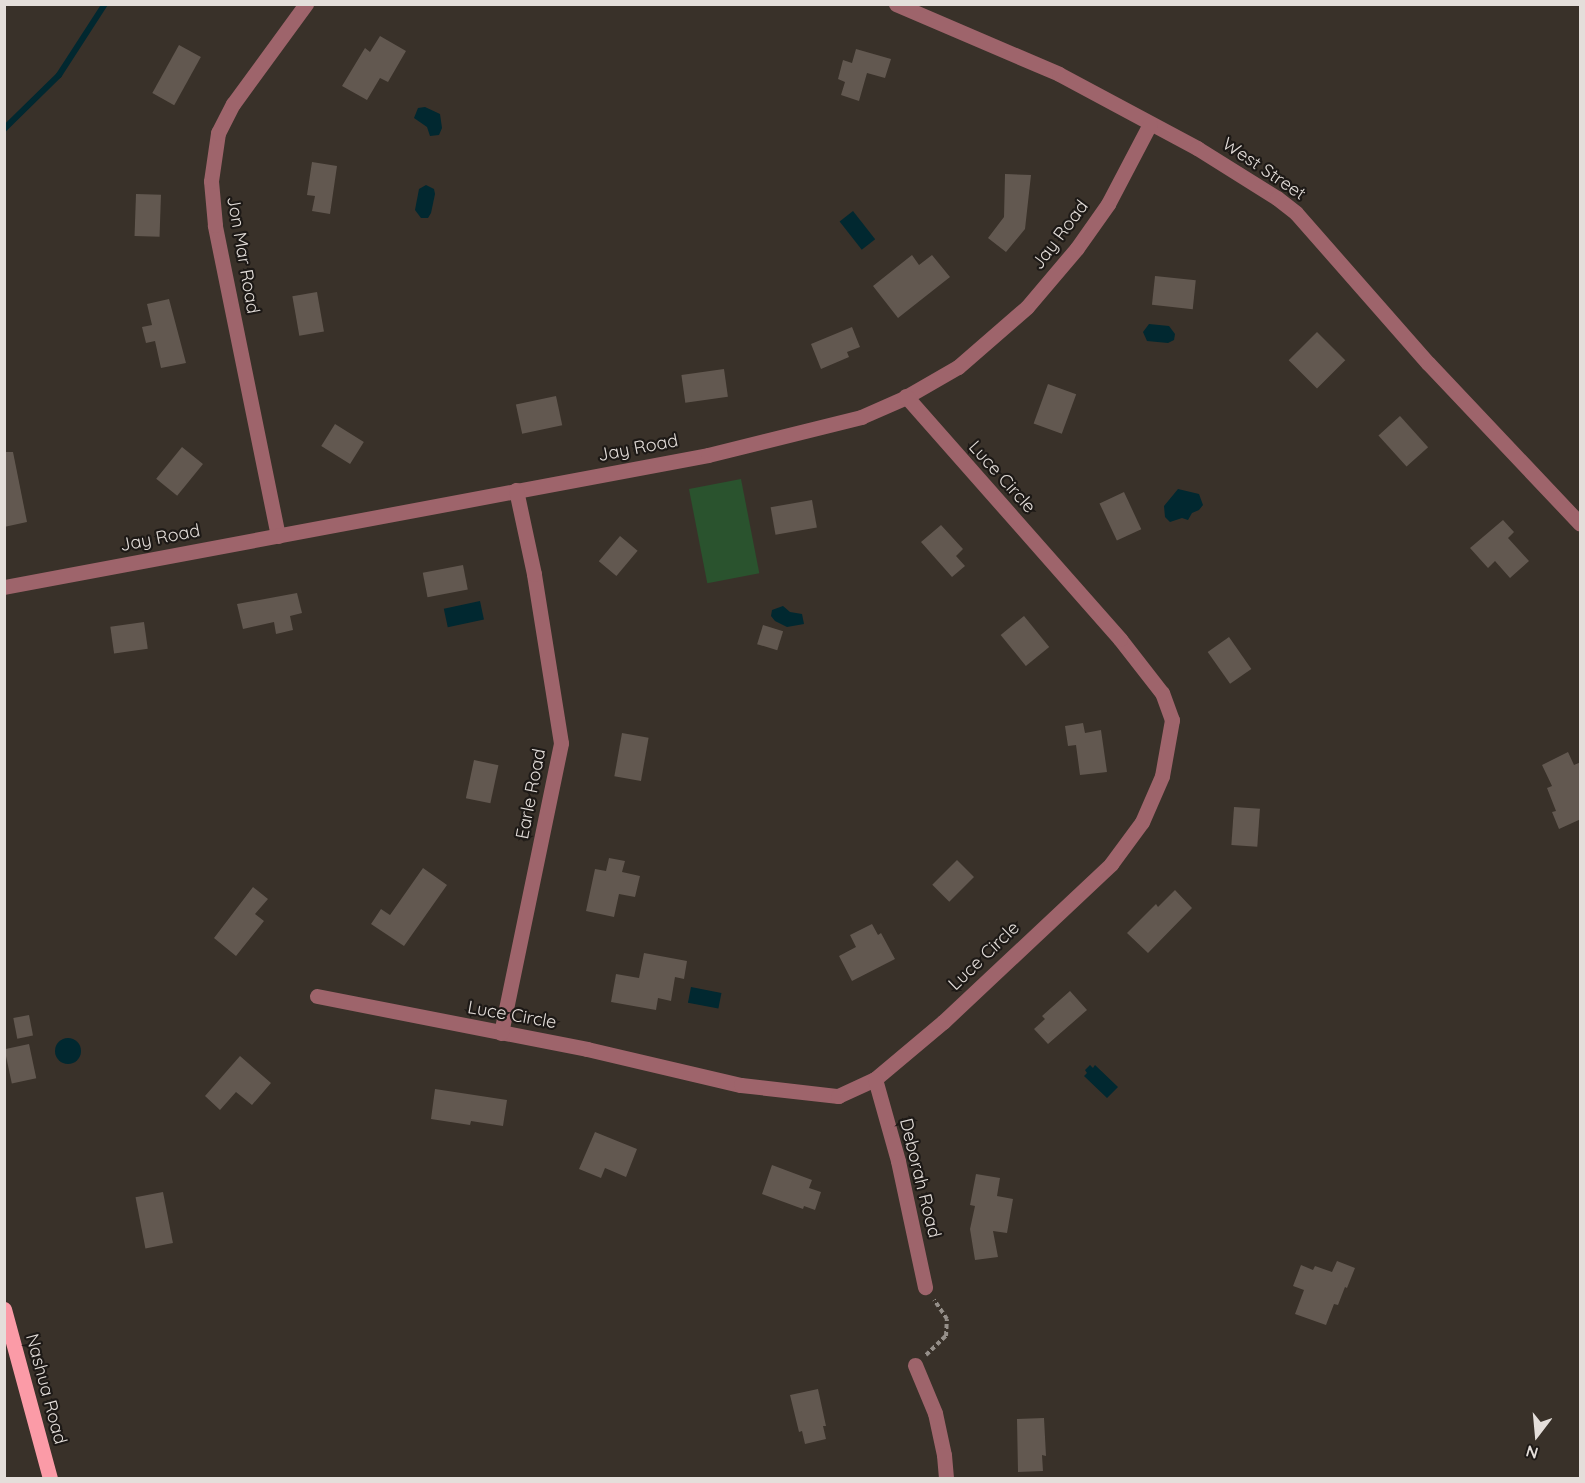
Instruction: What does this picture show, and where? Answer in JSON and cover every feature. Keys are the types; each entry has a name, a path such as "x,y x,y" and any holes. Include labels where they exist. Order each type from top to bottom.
{"main road":[{"name":"Nashua Road","path":"4,1309 50,1479"}],"street":[{"name":"Jon Mar Road","path":"278,536 215,225 211,181 218,134 233,104 306,4"},
{"name":"West Street","path":"896,4 974,40 1059,74 1197,148 1296,213 1428,363 1581,524"},
{"name":"Jay Road","path":"4,587 759,443 861,417 906,396 958,367 1027,307 1077,248 1108,204 1150,124"},
{"name":"Luce Circle","path":"317,996 587,1049 752,1086 838,1096 875,1079 943,1022 1111,864 1142,822 1162,776 1172,720 1162,693 1120,639 906,396"},
{"name":"Earle Road","path":"501,1033 561,743 534,574 516,490"},
{"name":"Deborah Road","path":"875,1079 898,1161 925,1287"},
{"path":"915,1365 935,1413 944,1455 946,1479"}],"path":[{"path":"915,1365 946,1336 947,1319 925,1287"}],"green space":[{"path":"741,479 759,573 707,583 689,489"}],"water":[{"path":"425,107 440,114 442,128 439,135 430,136 427,127 414,118 418,108"},
{"path":"426,185 434,189 435,194 431,213 428,218 421,218 415,210 419,189"},
{"path":"853,211 875,239 862,250 840,221"},
{"path":"1149,324 1169,326 1175,334 1174,340 1168,343 1147,341 1143,332"},
{"path":"1178,489 1199,494 1203,505 1192,513 1188,520 1182,518 1170,522 1165,517 1164,506"},
{"path":"480,601 484,620 448,627 444,609"},
{"path":"783,606 790,612 802,614 804,624 787,627 775,621 771,616 772,610"},
{"path":"691,987 721,993 718,1009 688,1003"},
{"path":"68,1038 77,1042 81,1051 77,1060 68,1064 59,1060 55,1051 59,1042"},
{"path":"1090,1065 1093,1068 1095,1065 1118,1087 1107,1098 1084,1076 1087,1073 1085,1070"}],"building":[{"path":"380,36 406,51 388,82 380,78 367,100 342,86 365,48 370,52"},
{"path":"179,45 201,57 174,105 152,93"},
{"path":"856,49 891,59 885,78 867,73 859,101 841,95 845,82 838,79 843,60 852,63"},
{"path":"312,162 337,166 330,214 312,211 315,196 307,195"},
{"path":"1005,174 1031,175 1025,229 1006,252 988,238 1004,217"},
{"path":"136,194 161,195 160,237 135,236"},
{"path":"912,255 919,265 932,255 950,277 898,318 873,286"},
{"path":"1155,276 1196,280 1193,309 1152,305"},
{"path":"317,292 324,331 299,336 292,296"},
{"path":"169,299 186,363 161,368 155,341 146,343 142,327 152,325 147,304"},
{"path":"852,327 860,347 847,352 849,357 821,369 811,344"},
{"path":"1317,332 1345,360 1317,389 1289,360"},
{"path":"724,369 728,397 685,403 681,375"},
{"path":"1048,384 1076,394 1062,434 1034,423"},
{"path":"556,396 562,425 522,434 516,405"},
{"path":"1400,416 1428,447 1407,467 1378,435"},
{"path":"335,424 364,442 350,464 321,446"},
{"path":"182,447 203,464 177,496 156,479"},
{"path":"4,452 13,452 27,522 4,527"},
{"path":"1124,492 1141,529 1117,541 1100,503"},
{"path":"812,500 817,528 776,535 771,507"},
{"path":"1503,520 1514,532 1508,538 1529,561 1510,578 1495,561 1488,568 1470,548"},
{"path":"941,525 963,549 956,556 965,566 952,577 921,542"},
{"path":"620,536 638,551 616,576 599,561"},
{"path":"463,565 468,590 428,597 423,573"},
{"path":"297,593 302,613 290,616 293,630 276,634 274,622 243,629 237,604"},
{"path":"1024,616 1049,647 1026,666 1001,635"},
{"path":"144,622 148,649 114,653 110,627"},
{"path":"763,625 783,631 777,650 757,644"},
{"path":"1229,637 1251,669 1230,684 1208,652"},
{"path":"1083,723 1085,733 1101,730 1107,772 1080,775 1076,745 1068,746 1065,726"},
{"path":"622,733 649,738 641,781 614,776"},
{"path":"1568,752 1574,765 1581,762 1581,819 1559,829 1552,812 1556,811 1547,788 1552,786 1542,765"},
{"path":"474,760 498,765 490,803 466,798"},
{"path":"1234,807 1260,809 1257,847 1231,845"},
{"path":"609,858 625,861 622,872 640,876 635,897 619,894 614,917 586,911 595,869 606,871"},
{"path":"957,860 974,877 949,902 932,885"},
{"path":"423,868 447,885 404,946 371,924 381,909 390,915"},
{"path":"253,887 268,899 255,914 264,921 236,956 214,938"},
{"path":"1175,890 1192,908 1148,953 1127,933 1156,904 1158,907"},
{"path":"872,924 878,935 881,933 895,959 852,981 839,956 856,947 850,935"},
{"path":"644,953 687,961 684,979 675,977 671,1001 658,998 656,1010 611,1002 616,974 639,978"},
{"path":"1070,991 1087,1010 1048,1044 1034,1029 1045,1019 1042,1016"},
{"path":"29,1015 33,1036 17,1039 13,1018"},
{"path":"29,1044 36,1078 12,1083 5,1049"},
{"path":"240,1056 271,1083 252,1105 236,1092 220,1110 205,1096"},
{"path":"435,1089 507,1100 503,1126 471,1121 470,1125 431,1119"},
{"path":"595,1132 637,1149 626,1177 605,1168 601,1178 579,1169"},
{"path":"772,1165 812,1180 809,1188 821,1192 815,1210 804,1206 803,1209 762,1194"},
{"path":"976,1174 1000,1178 997,1196 1013,1199 1007,1233 993,1231 998,1257 975,1260 970,1229 975,1206 970,1205"},
{"path":"163,1192 173,1243 145,1248 136,1197"},
{"path":"1337,1261 1355,1268 1338,1305 1334,1304 1326,1325 1295,1314 1304,1290 1293,1286 1301,1265 1313,1270 1315,1266 1332,1272"},
{"path":"818,1389 826,1426 823,1426 826,1439 805,1444 802,1431 799,1432 790,1395"},
{"path":"1044,1418 1046,1456 1042,1455 1043,1471 1018,1472 1017,1419"}],"waterway":[{"path":"4,129 59,75 105,4"}]}
